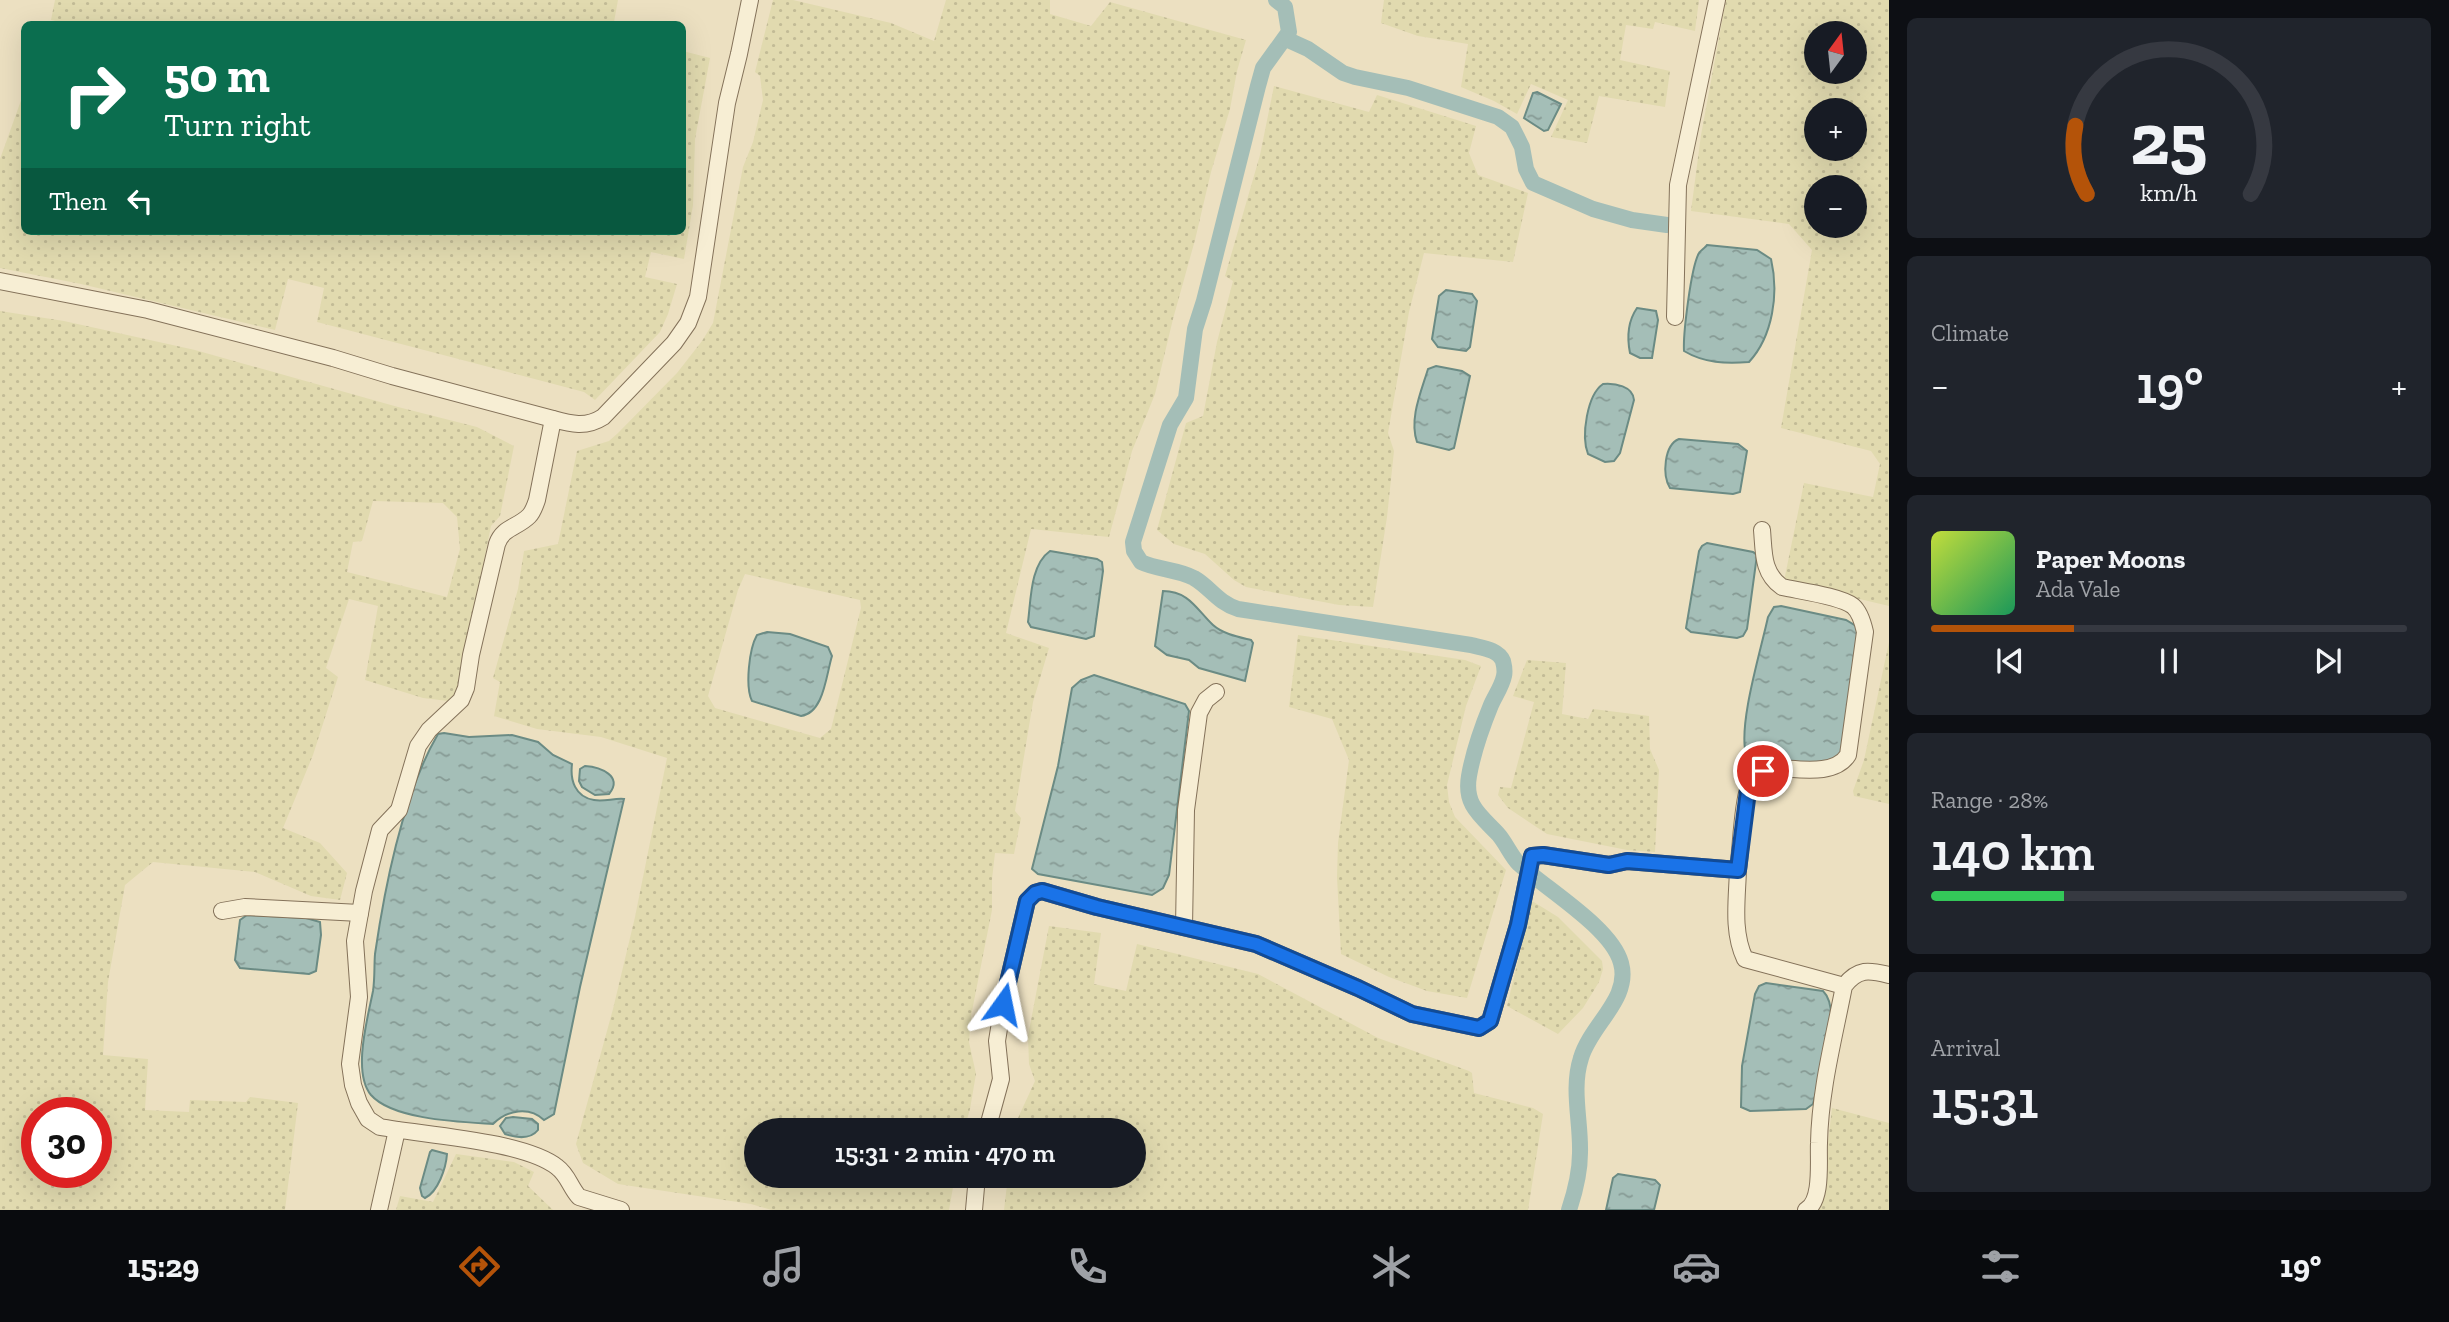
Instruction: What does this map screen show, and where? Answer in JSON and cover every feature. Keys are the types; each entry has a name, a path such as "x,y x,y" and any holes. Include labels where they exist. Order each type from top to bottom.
{"street":[{"path":"0,281 148,310 553,419 587,425 603,418 674,343 688,323 698,297 727,103 750,0"},
{"path":"1675,317 1678,186 1717,0"},
{"path":"553,419 540,489 533,511 524,520 504,531 497,544 466,688 461,700 429,730 418,746 399,810 380,830 355,941 359,997 350,1063 353,1085 368,1119 380,1127 533,1154 565,1174 579,1197 621,1210"},
{"path":"1762,530 1765,566 1774,582 1782,587 1842,601 1853,607 1861,618 1865,632 1848,755 1843,762 1833,769 1772,768 1763,771 1748,791 1738,870 1738,945 1745,959 1843,986"},
{"path":"1184,927 1186,810 1199,713 1206,699 1216,692"},
{"path":"991,1118 1001,1079 997,1041 1003,1004 1027,901 1035,893 1042,891 1271,949 1412,1014 1479,1028 1490,1021 1518,925 1532,856 1543,855 1609,865 1627,861 1738,870"},
{"path":"222,911 245,907 360,914"},
{"path":"1806,1210 1815,1200 1821,1097 1843,986 1849,978 1863,971 1889,975"},
{"path":"379,1210 397,1130"},
{"path":"974,1210 976,1188"}],"shaded area":[{"path":"55,0 618,0 614,21 51,20"},
{"path":"773,0 793,0 891,23 934,41 946,0 1050,0 1050,14 1091,26 1110,2 1246,40 1155,394 1132,451 1109,537 1031,529 1006,633 1049,648 1033,702 1015,811 1021,818 1014,854 995,853 992,910 971,1016 969,1042 976,1074 967,1118 744,1118 744,1188 953,1188 949,1210 772,1210 751,1204 618,1184 583,1163 576,1144 635,917 667,758 601,737 537,729 494,716 500,682 493,678 518,589 524,551 558,544 577,451 609,441 618,433 677,373 713,323 743,167 753,142 763,100 760,76 755,72","holes":["745,574 860,600 861,608 831,729 820,738 715,708 708,696"]},
{"path":"1384,0 1699,0 1695,31 1655,22 1653,29 1626,25 1620,60 1670,71 1665,107 1599,96 1587,143 1551,137 1568,100 1531,84 1517,114 1461,87 1468,44 1418,36 1381,23"},
{"path":"1726,0 1889,0 1889,606 1784,581 1804,483 1873,497 1880,464 1871,451 1781,428 1812,250 1789,224 1691,211 1701,135"},
{"path":"686,52 710,58 695,139 693,205 684,259 651,252 645,277 677,284 668,314 660,332 595,400 584,392 317,322 324,288 288,279 275,330 81,284 0,268 0,159 21,100 21,235 686,235"},
{"path":"1274,86 1369,112 1377,95 1476,126 1469,153 1478,175 1528,193 1513,262 1424,253 1409,312 1388,433 1394,451 1373,607 1339,605 1246,587 1205,554 1174,544 1157,530 1186,423 1203,416 1217,342 1233,281 1225,276 1260,155"},
{"path":"0,311 64,321 195,350 477,427 514,446 500,516 491,526 456,697 448,701 423,698 365,680 378,606 349,599 326,668 338,677 313,755 283,828 320,843 347,873 340,900 311,896 255,872 153,862 125,885 108,982 103,1055 148,1059 145,1110 189,1112 190,1100 246,1102 250,1097 298,1103 285,1210 0,1210","holes":["373,501 443,503 457,517 460,549 447,597 347,572 353,542 362,541"]},
{"path":"1298,635 1465,660 1481,666 1466,706 1447,785 1449,802 1455,817 1506,870 1467,998 1427,991 1389,977 1341,954 1338,843 1349,760 1332,719 1289,707"},
{"path":"1889,642 1889,804 1854,796 1853,791 1864,760"},
{"path":"1527,660 1566,663 1562,714 1588,719 1593,709 1649,716 1650,749 1659,770 1655,852 1627,850 1547,834 1508,808 1498,795 1500,787 1511,788 1534,702 1513,696"},
{"path":"1529,899 1558,917 1602,961 1603,969 1599,982 1583,1008 1558,1034 1507,1006 1524,936"},
{"path":"1049,926 1101,933 1094,984 1126,991 1137,944 1258,974 1378,1038 1469,1071 1472,1073 1474,1093 1533,1108 1543,1114 1528,1210 1004,1210 1007,1188 1146,1188 1146,1118 1018,1118 1035,1081 1029,1064 1028,1036"},
{"path":"1832,1108 1889,1123 1889,1210 1818,1210"},
{"path":"456,1154 514,1162 534,1172 528,1186 553,1210 396,1210 400,1196 433,1202"}],"water":[{"path":"1537,92 1561,104 1548,130 1544,131 1524,118 1533,93"},
{"path":"1707,245 1757,250 1771,259 1774,286 1772,314 1764,340 1749,362 1715,362 1684,351 1693,272 1699,253"},
{"path":"1446,290 1472,294 1477,301 1470,347 1466,351 1438,347 1432,339 1439,296"},
{"path":"1637,308 1656,311 1658,320 1652,358 1640,358 1630,353 1629,330"},
{"path":"1436,366 1462,371 1470,376 1454,448 1449,450 1417,442 1415,433 1415,415 1422,387 1428,369"},
{"path":"1603,384 1627,389 1634,400 1620,453 1614,461 1605,462 1588,454 1585,437 1589,406 1597,389"},
{"path":"1679,439 1738,444 1747,451 1740,492 1733,494 1670,488 1666,476 1667,454"},
{"path":"1707,543 1757,555 1747,629 1743,636 1737,638 1691,632 1686,628 1699,551"},
{"path":"1050,551 1102,562 1094,636 1086,639 1031,627 1028,622 1035,574 1043,557"},
{"path":"1163,591 1186,598 1221,631 1251,640 1253,643 1245,681 1199,668 1189,660 1167,655 1155,646"},
{"path":"1781,606 1846,620 1856,626 1861,638 1839,764 1779,763 1746,754 1745,725 1756,667 1768,617 1774,607"},
{"path":"767,632 790,634 828,647 832,656 823,692 815,708 809,713 801,716 752,701 748,678 752,649 757,635"},
{"path":"1094,675 1185,704 1189,711 1169,875 1163,888 1152,895 1038,874 1032,869 1058,766 1072,688 1081,680"},
{"path":"438,734 469,737 512,735 538,742 553,755 572,764 573,782 582,795 598,800 624,799 580,987 554,1114 544,1120 525,1111 511,1113 493,1124 411,1115 381,1103 371,1095 365,1085 363,1044 373,991 379,927 390,870 415,784"},
{"path":"585,766 597,768 612,777 613,788 609,794 595,795 582,787 579,781 580,769"},
{"path":"247,915 306,918 320,922 316,971 309,974 240,968 235,960 240,920"},
{"path":"1766,983 1823,991 1829,1001 1831,1029 1828,1045 1813,1104 1806,1109 1750,1111 1741,1107 1742,1066 1755,994 1759,986"},
{"path":"506,1118 532,1119 538,1124 538,1130 523,1137 505,1134 500,1126"},
{"path":"432,1150 447,1154 437,1185 425,1198 420,1188"},
{"path":"1618,1174 1655,1180 1660,1185 1654,1210 1606,1210 1613,1178"}],"waterway":[{"path":"1276,0 1285,7 1289,32 1263,68 1195,329 1186,398 1170,425 1133,542 1134,551 1141,562 1194,578 1225,603 1238,609 1471,645 1501,657 1503,680 1484,722 1471,767 1468,786 1471,802 1519,864 1605,936 1621,963 1623,976 1615,1000 1586,1046 1578,1070 1580,1160 1569,1210"},
{"path":"1286,39 1308,49 1343,73 1408,88 1498,117 1512,127 1522,147 1526,169 1533,183 1593,209 1632,220 1667,225"}],"route":[{"path":"1003,1004 1027,901 1035,893 1042,891 1097,907 1256,944 1412,1014 1479,1028 1490,1021 1518,925 1532,856 1543,855 1609,865 1627,861 1738,870 1748,791 1763,771"}]}
